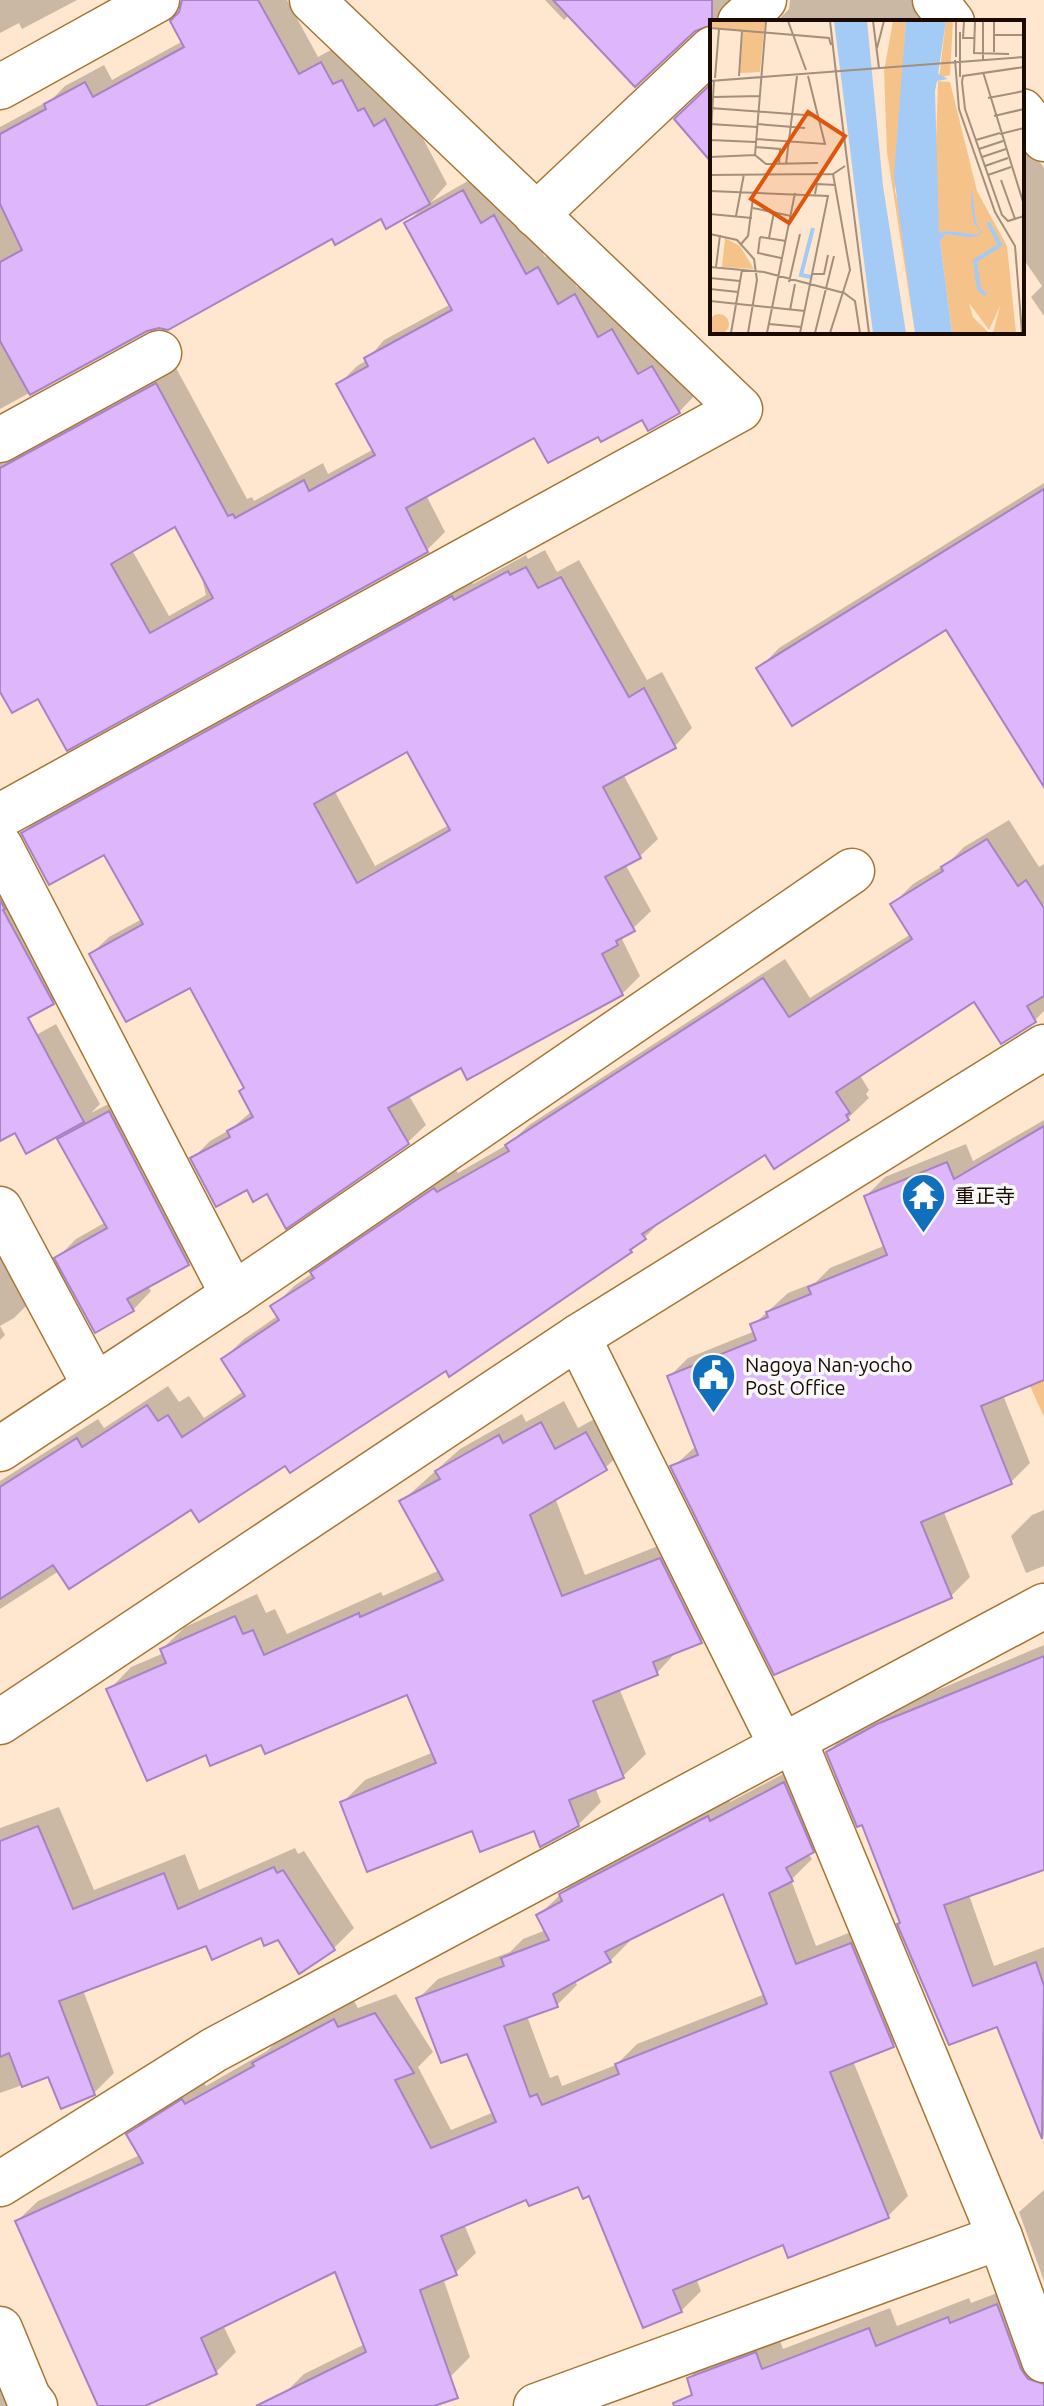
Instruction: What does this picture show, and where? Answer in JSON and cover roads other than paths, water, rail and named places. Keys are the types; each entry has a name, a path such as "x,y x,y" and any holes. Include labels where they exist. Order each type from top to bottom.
{"street":[{"path":"0,87 157,0"},
{"path":"0,816 740,409 312,0"},
{"path":"742,20 764,0"},
{"path":"935,0 950,20"},
{"path":"536,215 710,51"},
{"path":"1024,114 1044,139"},
{"path":"0,440 159,353"},
{"path":"0,846 233,1295"},
{"path":"0,1449 233,1295 852,871"},
{"path":"0,1722 578,1337 1044,1047"},
{"path":"0,1209 95,1386"},
{"path":"578,1337 788,1744 1000,2237 1044,2360"},
{"path":"0,2184 214,2050 1044,1606"},
{"path":"536,2406 619,2392 1000,2237"},
{"path":"0,2329 28,2397 35,2406"}],"place":[{"name":"重正寺","path":"924,1234"},
{"name":"Nagoya Nan-yocho Post Office","path":"714,1414"}]}
